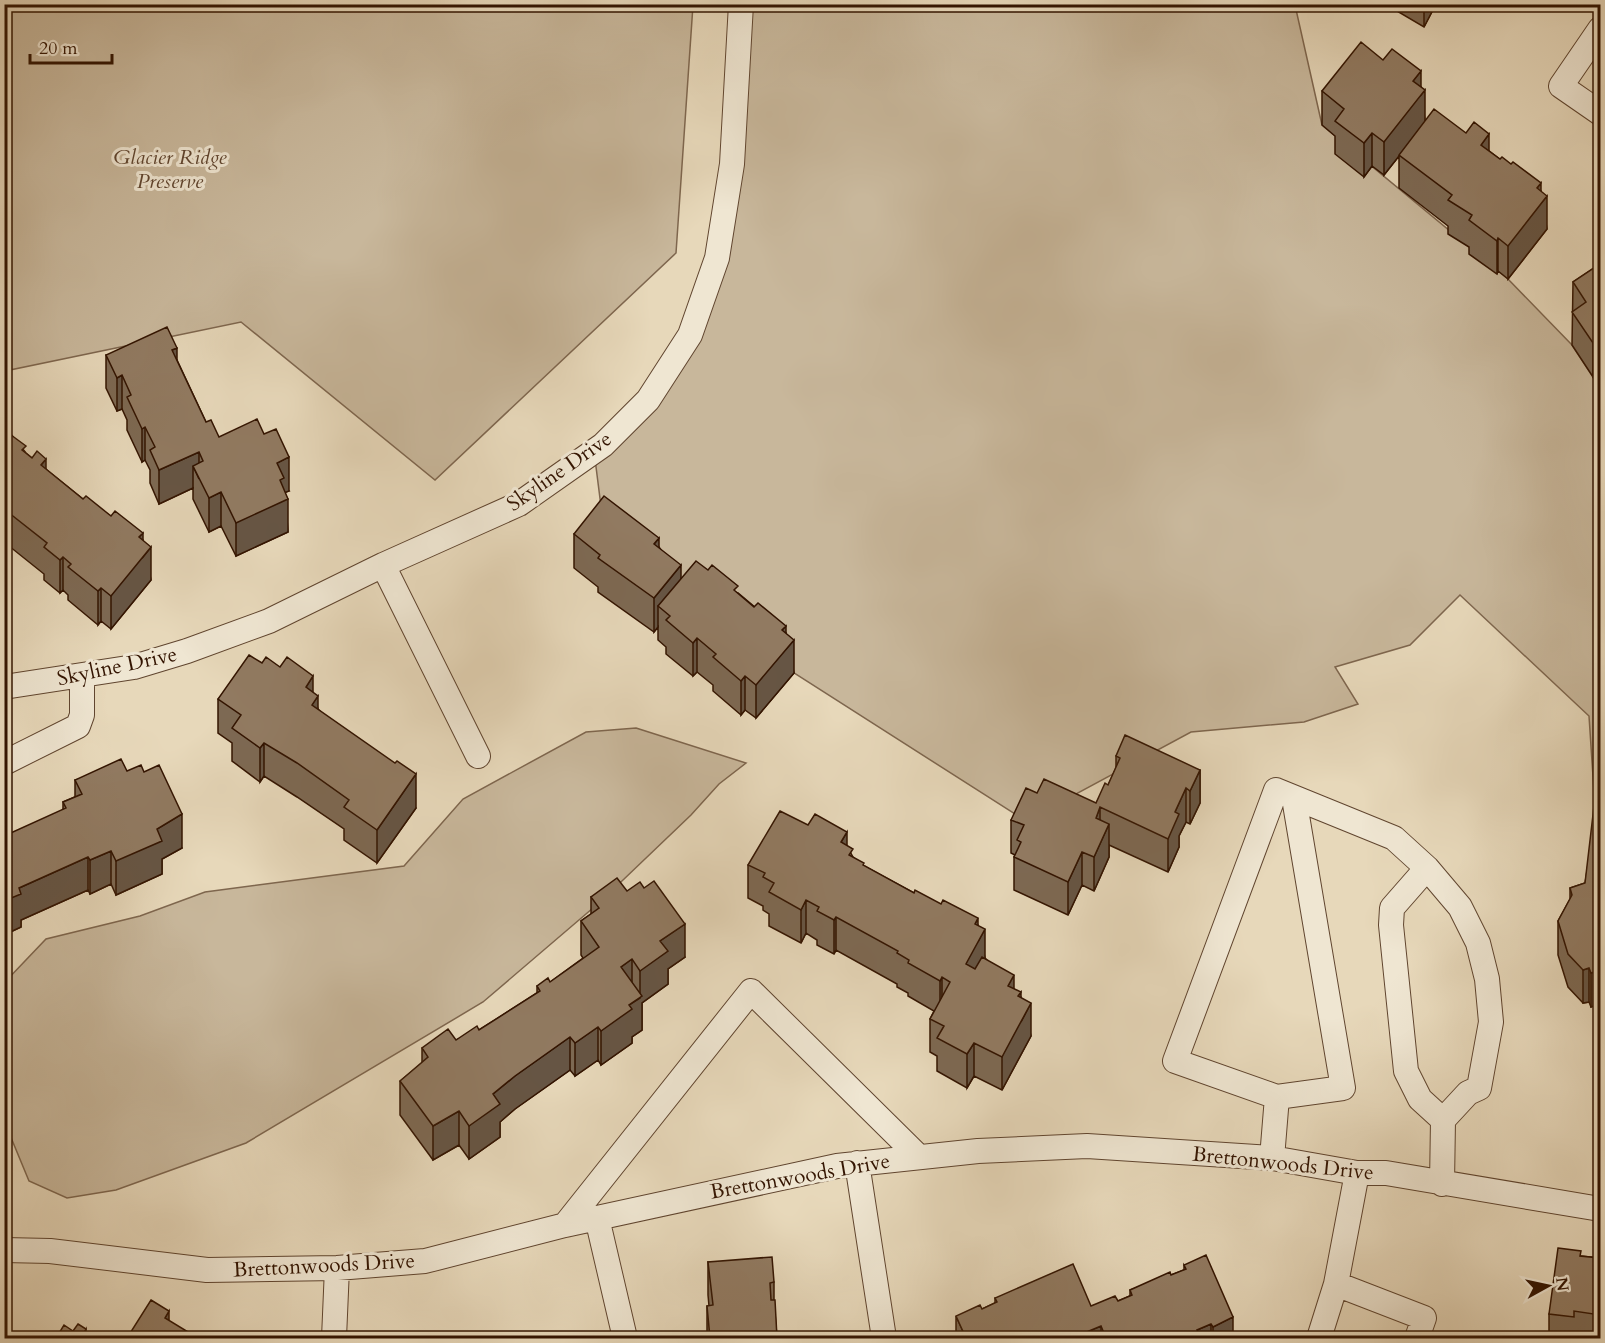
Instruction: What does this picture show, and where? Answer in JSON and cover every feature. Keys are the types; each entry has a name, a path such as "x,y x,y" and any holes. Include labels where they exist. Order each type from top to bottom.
{"street":[{"name":"Skyline Drive","path":"7,685 82,676 166,657 269,621 382,565 519,504 603,445 648,400 690,335 717,258 732,164 741,4"},
{"path":"1600,28 1561,86 1600,113"},
{"path":"382,565 478,756"},
{"path":"4,763 78,726 82,715 82,676"},
{"path":"1294,798 1343,1088 1277,1097 1175,1061 1276,790 1394,838 1427,868 1460,907 1478,943 1487,979 1491,1022 1479,1088 1468,1093 1443,1120 1443,1184"},
{"path":"1427,868 1392,908 1391,925 1406,1071 1420,1099 1443,1120"},
{"path":"565,1225 751,991 918,1156"},
{"path":"1272,1158 1277,1097"},
{"name":"Brettonwoods Drive","path":"4,1250 51,1251 207,1270 337,1268 425,1261 565,1225 856,1162 1087,1146 1272,1158 1358,1173 1386,1173 1600,1209"},
{"path":"856,1162 884,1338"},
{"path":"1319,1338 1336,1284 1358,1173"},
{"path":"597,1218 625,1338"},
{"path":"334,1338 337,1268"},
{"path":"1336,1284 1424,1318 1417,1338"}],"green space":[{"name":"Glacier Ridge Preserve","path":"4,5 693,5 676,253 435,480 241,322 5,371"},
{"path":"741,5 1295,5 1322,125 1508,279 1572,345 1593,377 1600,378 1600,822 1596,822 1589,716 1460,595 1410,645 1335,667 1358,704 1304,722 1191,732 1026,821 794,673 604,530 594,451 648,400 717,258"},
{"path":"636,728 746,763 719,784 691,815 600,902 483,1002 246,1143 116,1190 67,1198 29,1181 5,1123 4,983 46,939 140,916 205,892 404,866 463,799 586,732"}],"building":[{"path":"1361,42 1383,60 1392,49 1421,71 1413,81 1425,90 1384,142 1372,133 1364,143 1335,121 1344,109 1322,91"},
{"path":"1434,109 1466,133 1474,122 1489,134 1481,145 1500,159 1502,157 1511,164 1513,162 1541,183 1537,188 1547,196 1508,246 1498,238 1497,241 1469,220 1472,215 1448,200 1452,195 1399,155"},
{"path":"1600,264 1600,338 1593,343 1572,312 1586,302 1573,282"},
{"path":"167,327 177,348 172,350 206,422 211,420 219,437 257,419 264,434 276,429 289,457 277,463 284,478 280,480 288,499 236,523 221,492 209,498 193,466 203,461 199,452 159,470 150,450 155,447 145,427 142,429 127,397 131,395 122,375 117,378 106,355"},
{"path":"4,425 10,429 7,432 26,446 22,450 32,458 37,451 46,459 41,465 83,499 86,496 111,516 115,511 143,533 139,537 151,547 111,596 101,588 98,591 68,567 71,564 63,557 60,560 44,547 47,543 4,509"},
{"path":"604,496 659,538 654,544 681,565 654,598 598,558 600,555 574,534"},
{"path":"696,561 708,570 712,565 738,586 734,590 754,607 758,603 786,626 782,630 794,640 756,685 745,676 741,681 713,657 716,654 697,638 693,643 666,620 670,616 658,606"},
{"path":"249,655 262,663 266,657 280,667 287,657 313,676 306,687 318,696 312,705 395,763 397,761 416,774 377,830 344,807 349,800 297,763 264,743 260,748 232,728 241,715 218,699"},
{"path":"1125,735 1200,770 1190,791 1186,788 1175,812 1179,814 1168,839 1100,807 1096,818 1109,824 1094,857 1082,852 1068,882 1014,857 1021,842 1017,840 1024,825 1011,820 1026,788 1037,793 1044,779 1096,803 1105,783 1108,785 1120,758 1116,756"},
{"path":"121,759 127,771 141,765 144,772 159,765 182,814 157,829 162,841 116,861 111,851 90,860 88,857 19,888 21,894 4,901 4,836 66,808 63,802 82,794 75,780"},
{"path":"1596,789 1600,789 1600,975 1599,971 1591,973 1589,968 1583,970 1568,954 1558,921 1572,895 1570,888 1585,883"},
{"path":"780,811 808,825 815,814 847,832 841,842 853,849 849,855 864,863 863,865 914,893 915,890 941,904 943,900 978,918 975,924 985,929 966,964 975,969 982,957 1014,975 1008,986 1021,992 1018,996 1031,1003 1002,1057 974,1043 967,1054 937,1038 944,1026 930,1019 950,982 942,977 940,981 908,963 909,960 897,953 898,951 836,917 834,920 817,911 819,907 806,900 801,910 769,892 774,883 763,877 765,873 748,865"},
{"path":"617,878 627,891 640,882 644,888 654,881 685,924 660,941 668,951 640,971 632,959 621,967 642,996 629,1005 632,1009 601,1031 598,1027 575,1043 570,1037 515,1076 493,1094 500,1104 469,1126 459,1111 433,1126 400,1081 428,1057 422,1048 448,1029 456,1040 477,1026 479,1030 540,991 537,986 548,978 550,982 599,947 581,921 599,908 591,897"},
{"path":"1558,1248 1581,1251 1580,1256 1600,1258 1600,1315 1574,1311 1574,1317 1549,1314"},
{"path":"1206,1255 1233,1317 1213,1327 1211,1324 1183,1338 1106,1338 1101,1326 1077,1336 1076,1333 1064,1338 966,1338 956,1316 980,1305 982,1309 997,1302 995,1298 1073,1264 1091,1306 1115,1296 1118,1301 1132,1295 1130,1290 1170,1272 1171,1275 1186,1269 1184,1265"},
{"path":"772,1257 774,1282 770,1283 771,1300 775,1300 777,1338 710,1338 707,1306 713,1305 708,1262"},
{"path":"151,1300 169,1311 165,1318 198,1338 127,1338"},
{"path":"78,1324 86,1329 82,1336 87,1338 56,1338 64,1325 73,1331"}]}
